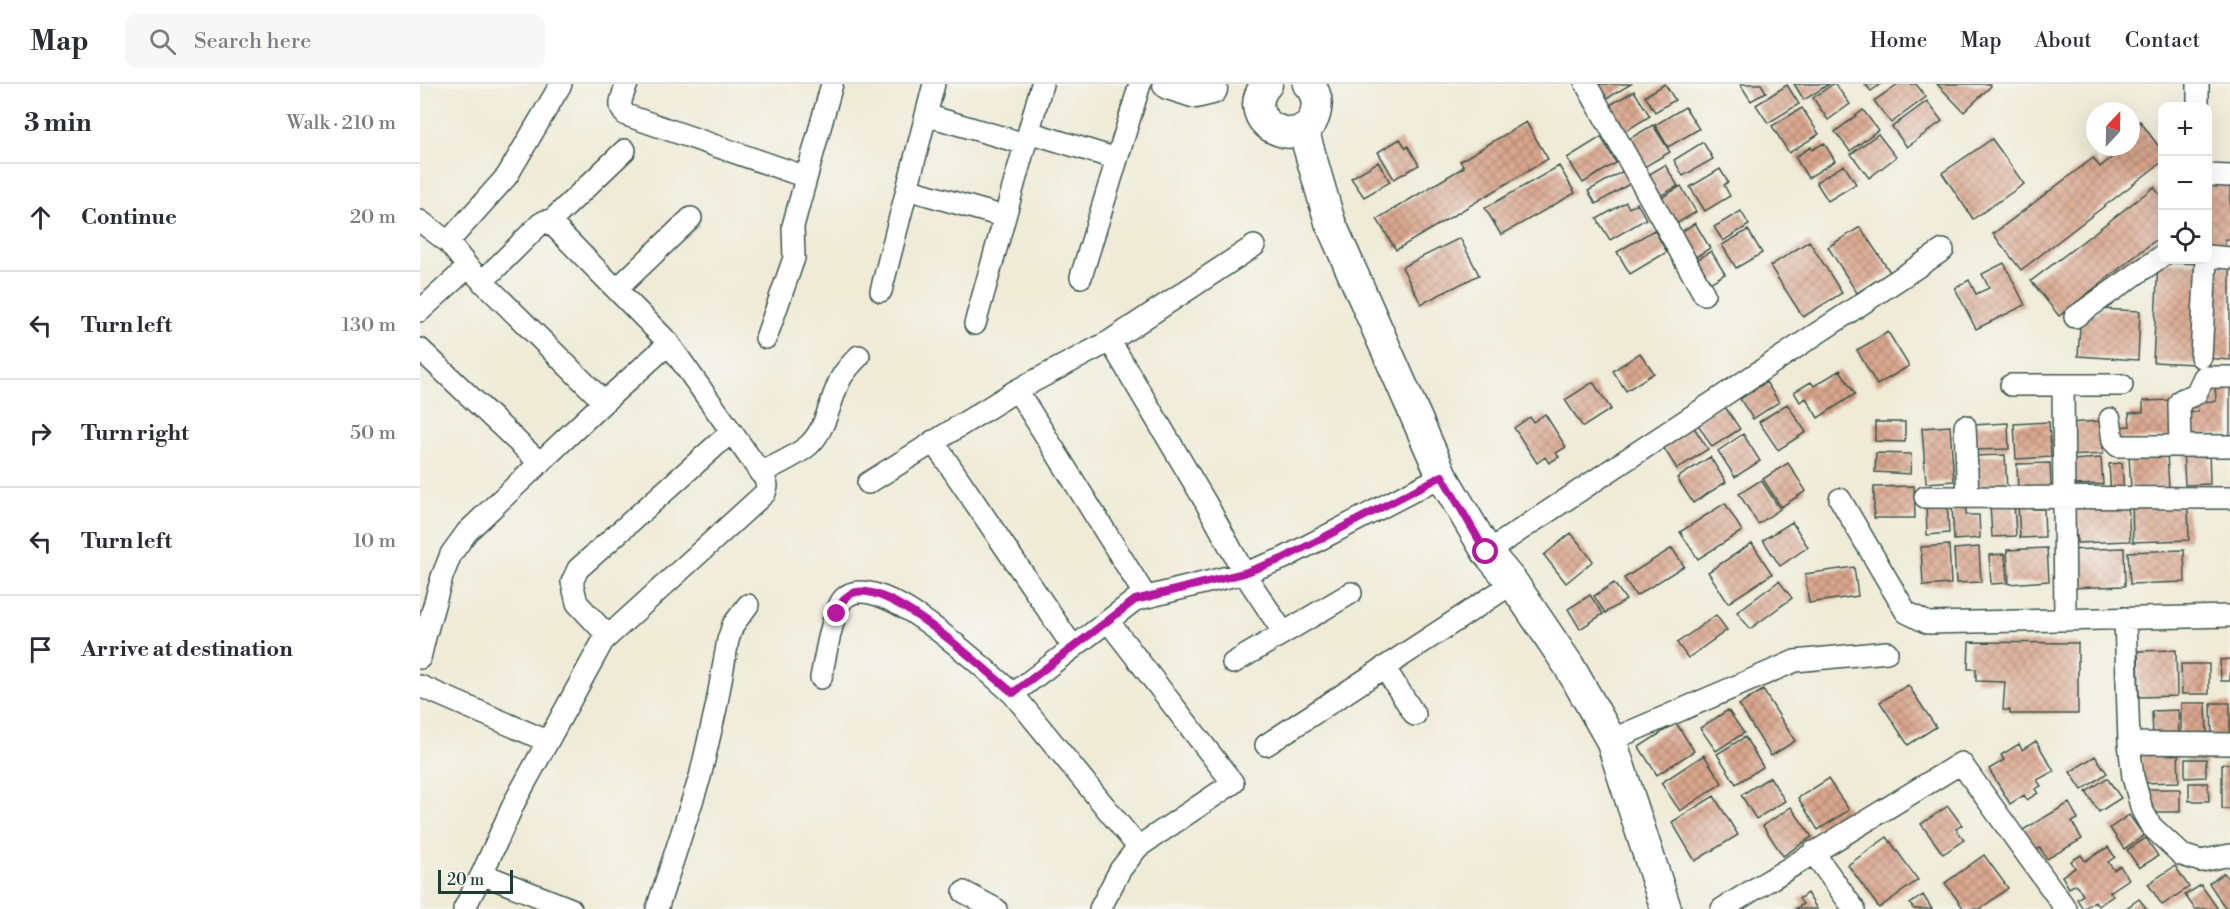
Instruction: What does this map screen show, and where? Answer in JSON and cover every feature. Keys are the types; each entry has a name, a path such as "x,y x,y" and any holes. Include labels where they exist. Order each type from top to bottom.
{"street":[{"path":"448,242 507,176 561,84"},
{"path":"627,84 620,104 621,110 626,115 806,177"},
{"path":"881,291 934,84"},
{"path":"975,324 1042,84"},
{"path":"1081,277 1140,84"},
{"path":"1168,84 1196,93 1211,86 1263,91 1262,117 1267,125 1284,133 1294,133 1310,123 1317,105 1316,86"},
{"path":"1586,84 1704,294"},
{"path":"2198,84 2198,102"},
{"path":"766,338 794,258 793,226 828,85"},
{"path":"926,115 1117,159"},
{"path":"1302,129 1330,222 1442,476 1486,552 1513,583 1569,666 1611,740 1666,909"},
{"path":"550,222 625,150"},
{"path":"2212,175 2230,176"},
{"path":"907,189 1005,217"},
{"path":"617,289 691,218"},
{"path":"420,220 448,242 475,275 604,402"},
{"path":"420,311 475,275 540,224 545,221 550,222 668,341 767,486 763,498 608,636 596,651 515,801 464,909"},
{"path":"868,483 1017,390 1110,340 1254,246"},
{"path":"1486,552 1943,250"},
{"path":"2212,258 2230,258"},
{"path":"2075,316 2158,259"},
{"path":"2201,357 2207,264"},
{"path":"1110,340 1206,503 1244,573 1283,632"},
{"path":"420,658 423,634 451,554 467,532 666,346 668,341"},
{"path":"420,349 540,463"},
{"path":"760,473 809,445 816,436 840,380 859,356"},
{"path":"2180,446 2179,404 2181,400 2196,394 2204,377 2230,377"},
{"path":"2011,385 2122,385"},
{"path":"2063,385 2065,619"},
{"path":"1017,390 1146,597"},
{"path":"2110,419 2113,441 2118,446 2230,446"},
{"path":"1965,426 1968,497"},
{"path":"608,636 577,603 572,582 578,569 731,432"},
{"path":"933,441 1073,647"},
{"path":"1013,693 1135,600 1244,573 1282,559 1442,476"},
{"path":"1925,497 2230,498"},
{"path":"1840,499 1906,612 1928,622 2230,616"},
{"path":"1266,745 1513,583"},
{"path":"821,678 830,638 842,602 851,593 861,592 878,596 920,617 1013,693 1138,847"},
{"path":"1233,663 1351,593"},
{"path":"657,909 700,777 716,708 728,639 733,625 748,604"},
{"path":"2125,618 2129,743 2133,777 2142,810 2151,826 2182,855 2201,861 2230,855"},
{"path":"1100,909 1120,870 1138,847 1233,783 1108,621"},
{"path":"1611,740 1795,661 1887,652"},
{"path":"1384,668 1415,715"},
{"path":"420,686 547,741"},
{"path":"2129,743 2230,744"},
{"path":"1722,909 1961,764 2066,909"},
{"path":"1813,852 1854,909"},
{"path":"482,874 571,909"},
{"path":"963,892 996,909"}],"building":[{"path":"1597,84 1631,84 1606,99"},
{"path":"1665,84 1675,100 1655,112 1645,96"},
{"path":"1740,84 1761,84 1766,92 1751,101"},
{"path":"1794,84 1829,84 1804,100"},
{"path":"1833,84 1850,104 1828,120 1813,98"},
{"path":"1865,84 1881,84 1871,91"},
{"path":"1898,84 1916,84 1926,97 1891,123 1874,101"},
{"path":"1937,84 1989,84 1991,86 1964,112"},
{"path":"1787,85 1799,104 1768,123 1756,105"},
{"path":"1634,91 1650,116 1619,135 1603,109"},
{"path":"1927,101 1942,121 1907,147 1892,127"},
{"path":"1685,107 1699,129 1668,147 1655,125"},
{"path":"1802,108 1819,134 1789,153 1772,126"},
{"path":"1863,110 1878,130 1850,151 1835,132"},
{"path":"2140,121 2158,146 2158,165 2021,270 1993,234 2093,158 2100,167 2114,156 2140,156"},
{"path":"1526,122 1548,159 1396,250 1377,219 1464,167 1460,161"},
{"path":"1653,125 1670,152 1639,170 1622,143"},
{"path":"1878,134 1896,157 1869,178 1851,154"},
{"path":"1601,137 1616,163 1583,183 1567,158"},
{"path":"1400,139 1406,148 1408,146 1419,165 1394,179 1378,152"},
{"path":"1992,139 2024,184 1973,219 1942,173"},
{"path":"1703,142 1713,159 1683,176 1674,160"},
{"path":"1824,143 1835,161 1808,178 1795,157 1811,147 1812,150"},
{"path":"1378,162 1390,182 1364,197 1351,178"},
{"path":"1665,165 1678,186 1653,200 1641,179"},
{"path":"1844,165 1856,184 1828,201 1816,182"},
{"path":"1559,166 1575,193 1501,235 1485,208"},
{"path":"1720,169 1728,182 1724,185 1730,196 1705,211 1690,187"},
{"path":"1623,171 1631,183 1596,204 1588,191"},
{"path":"2212,177 2230,178 2230,240 2225,239 2225,250 2212,250"},
{"path":"1681,186 1696,212 1671,227 1656,201"},
{"path":"2154,187 2158,192 2158,238 2059,316 2031,281"},
{"path":"1626,202 1629,208 1637,203 1646,219 1610,240 1597,219"},
{"path":"1741,211 1749,225 1723,241 1714,227"},
{"path":"1695,223 1710,248 1688,262 1673,237"},
{"path":"1860,227 1890,272 1857,293 1828,247"},
{"path":"1654,230 1667,252 1630,274 1617,252"},
{"path":"1748,230 1762,253 1736,268 1722,245"},
{"path":"1460,238 1479,275 1421,304 1402,267"},
{"path":"1809,241 1842,293 1803,317 1770,266"},
{"path":"1711,251 1725,274 1703,287 1690,264"},
{"path":"2158,262 2158,264 2200,264 2195,364 2153,362"},
{"path":"2004,263 2025,305 1976,329 1955,288 1969,280 1976,294 1989,288 1982,274"},
{"path":"2211,265 2230,266 2230,360 2206,358"},
{"path":"2098,309 2140,311 2138,360 2078,356 2081,313 2098,314"},
{"path":"1888,332 1909,366 1877,385 1857,350"},
{"path":"1640,353 1654,373 1626,391 1613,371"},
{"path":"1840,370 1855,394 1818,418 1806,398 1800,402 1794,392 1811,382 1814,386"},
{"path":"1593,382 1611,409 1583,427 1565,400"},
{"path":"1766,382 1779,402 1753,419 1740,399"},
{"path":"2230,382 2230,435 2186,436 2185,413 2198,412 2197,402 2216,401 2215,383"},
{"path":"2173,400 2175,437 2116,440 2116,427 2130,426 2129,413 2143,412 2143,401"},
{"path":"1723,404 1740,429 1712,447 1696,421"},
{"path":"1787,404 1806,432 1778,450 1759,422"},
{"path":"1545,414 1566,447 1556,453 1559,457 1549,463 1545,457 1537,463 1514,428 1530,417 1533,422"},
{"path":"2101,421 2103,454 2068,456 2066,423"},
{"path":"1875,422 1905,422 1905,442 1875,441"},
{"path":"2049,422 2051,457 2016,459 2014,424"},
{"path":"1691,423 1708,449 1677,469 1660,442"},
{"path":"2008,423 2009,449 1973,450 1972,425"},
{"path":"1950,426 1954,481 1926,483 1922,428"},
{"path":"1743,434 1760,461 1735,477 1718,451"},
{"path":"2209,448 2210,484 2185,485 2183,450"},
{"path":"1876,453 1911,454 1910,474 1875,472"},
{"path":"2167,453 2169,488 2131,490 2129,455"},
{"path":"2005,455 2007,489 1975,490 1973,456"},
{"path":"1710,457 1726,482 1693,503 1677,478"},
{"path":"2101,458 2103,484 2072,485 2071,460"},
{"path":"1788,463 1806,491 1781,507 1763,479"},
{"path":"2050,463 2051,488 2018,490 2017,464"},
{"path":"2122,463 2124,496 2111,497 2109,464"},
{"path":"1761,480 1780,509 1758,524 1739,494"},
{"path":"1914,486 1915,518 1874,518 1874,487"},
{"path":"1947,500 1949,533 1927,535 1926,501"},
{"path":"2128,501 2130,541 2077,543 2077,536 2068,537 2067,507"},
{"path":"2132,501 2188,508 2189,540 2133,542"},
{"path":"1725,503 1742,531 1698,559 1680,532"},
{"path":"2031,503 2031,509 2044,509 2045,537 2020,538 2018,504"},
{"path":"2014,504 2016,536 1992,537 1990,505"},
{"path":"1966,505 1966,515 1979,515 1980,538 1954,540 1952,506"},
{"path":"1792,522 1808,547 1780,566 1763,540"},
{"path":"1571,533 1593,561 1566,583 1544,555"},
{"path":"1752,543 1772,574 1728,603 1708,572"},
{"path":"1949,545 1951,584 1923,586 1921,547"},
{"path":"1979,547 1981,582 1956,583 1954,549"},
{"path":"1672,548 1684,566 1636,596 1624,578"},
{"path":"2047,548 2049,581 2009,584 2007,550"},
{"path":"2124,548 2125,586 2068,588 2066,550"},
{"path":"2184,550 2185,582 2130,584 2128,552"},
{"path":"2005,554 2007,583 1991,584 1989,555"},
{"path":"1854,567 1858,596 1809,603 1805,574"},
{"path":"1779,581 1792,598 1750,629 1737,612"},
{"path":"1614,583 1626,600 1605,613 1594,596"},
{"path":"1590,595 1603,614 1580,629 1568,609"},
{"path":"1716,615 1727,630 1688,658 1677,643"},
{"path":"1969,642 2078,643 2078,714 2010,714 2010,710 2003,710 2005,682 1976,681 1976,669 1968,669"},
{"path":"2176,650 2177,696 2139,697 2138,651"},
{"path":"2230,659 2230,681 2221,681 2220,660"},
{"path":"2181,664 2209,664 2209,694 2182,694"},
{"path":"1908,685 1936,727 1908,745 1880,702"},
{"path":"1763,690 1795,741 1771,756 1739,705"},
{"path":"2181,703 2206,703 2207,739 2181,740"},
{"path":"2211,703 2230,703 2230,736 2212,737"},
{"path":"1728,710 1744,733 1716,751 1700,728"},
{"path":"2178,710 2179,738 2153,739 2152,711"},
{"path":"1676,723 1694,751 1657,775 1639,747"},
{"path":"1745,737 1763,767 1736,784 1717,754"},
{"path":"2036,741 2054,771 2037,780 2041,786 2035,789 2038,793 2027,800 2024,795 2010,804 1989,769 2004,760 2001,755 2019,744 2022,750"},
{"path":"2142,750 2178,750 2179,782 2142,783"},
{"path":"1704,755 1722,783 1680,811 1661,783"},
{"path":"2095,756 2107,773 2082,790 2070,772"},
{"path":"2185,759 2206,759 2206,777 2185,778"},
{"path":"2222,764 2230,764 2230,809 2222,809"},
{"path":"1770,777 1785,801 1756,819 1741,795"},
{"path":"2107,778 2121,798 2099,812 2086,792"},
{"path":"1828,779 1849,810 1818,830 1798,798"},
{"path":"2189,783 2208,783 2209,801 2189,801"},
{"path":"2145,789 2180,789 2180,812 2146,812"},
{"path":"1714,796 1738,835 1695,861 1672,822"},
{"path":"2069,803 2078,819 2072,822 2082,839 2047,859 2040,848 2033,851 2021,831"},
{"path":"1948,806 1962,825 1956,829 1964,840 1943,854 1921,824"},
{"path":"1791,807 1812,837 1783,856 1763,826"},
{"path":"2129,815 2144,836 2124,849 2110,828"},
{"path":"1887,837 1918,880 1879,908 1848,865"},
{"path":"2146,838 2158,856 2139,868 2127,850"},
{"path":"2108,847 2115,857 2108,862 2114,870 2120,866 2129,879 2110,892 2113,896 2098,906 2095,901 2083,909 2077,899 2083,895 2076,884 2069,888 2062,876 2075,868 2071,861 2081,855 2085,861"},
{"path":"1984,855 2008,888 1980,909 1964,909 1945,883"},
{"path":"2175,866 2189,887 2162,905 2148,884"},
{"path":"2224,873 2230,881 2230,907 2226,909 2209,883"},
{"path":"2201,885 2218,909 2195,909 2185,895"},
{"path":"1807,893 1817,909 1795,909 1803,904 1799,899"},
{"path":"1923,895 1932,909 1914,909 1910,904"},
{"path":"2139,899 2147,909 2125,909"}],"route":[{"path":"837,614 842,602 851,593 861,592 878,596 903,607 920,617 1013,693 1135,600 1265,566 1442,476 1486,552"}]}
